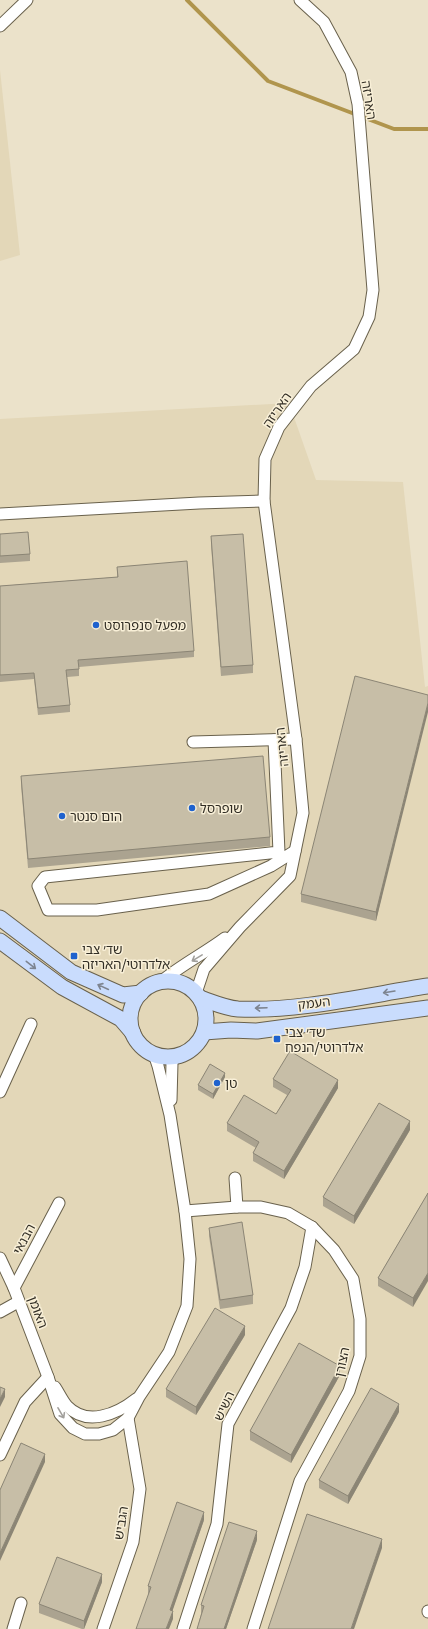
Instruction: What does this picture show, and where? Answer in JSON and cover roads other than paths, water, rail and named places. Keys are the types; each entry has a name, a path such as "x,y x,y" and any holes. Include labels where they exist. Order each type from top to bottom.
{"main road":[{"path":"0,918 71,972 123,995 141,993"},
{"path":"0,941 62,987 121,1019 145,1049 154,1054 174,1057 192,1049 204,1032 206,1014 198,995 180,983 162,981 150,985 141,993 132,1008 130,1021 133,1033"},
{"name":"העמק","path":"198,995 237,1009 306,1004 428,986"},
{"name":"העמק","path":"204,1032 257,1030 428,1008"}],"street":[{"path":"0,26 27,0"},
{"name":"האריזה","path":"198,995 204,969 240,926 290,876 303,813 296,739 264,501 265,459 279,427 311,386 354,349 369,317 373,290 358,104 351,72 324,22 300,0"},
{"path":"0,514 200,502 264,501"},
{"path":"193,742 296,739"},
{"path":"274,740 279,852"},
{"path":"295,851 271,866 209,894 104,909 48,910 38,886 45,877 295,851"},
{"name":"האריזה","path":"162,981 240,926"},
{"path":"0,1092 31,1024"},
{"path":"48,1377 60,1414 73,1428 85,1434 99,1434 113,1430 128,1418 139,1397 169,1352 187,1306 190,1259 185,1211 170,1115 154,1054"},
{"path":"170,1115 172,1063 174,1057"},
{"path":"235,1178 237,1207"},
{"name":"הבנאי","path":"14,1288 59,1203"},
{"name":"הצורן","path":"185,1211 237,1207 261,1207 288,1213 312,1227 334,1250 354,1279 360,1319 360,1356 349,1391 300,1481 252,1629"},
{"name":"השיש","path":"183,1629 217,1524 228,1424 291,1308 305,1267 312,1227"},
{"name":"האומן","path":"0,1258 14,1288 18,1302 48,1377"},
{"path":"0,1312 18,1302"},
{"path":"48,1377 68,1406 81,1414 93,1418 123,1409 139,1397"},
{"path":"0,1455 25,1402 48,1377"},
{"name":"הגביש","path":"103,1629 133,1542 140,1489 128,1418"},
{"path":"13,1629 21,1603"}],"waterway":[{"path":"187,0 268,81 394,129 428,129"}],"place":[{"name":"מפעל סנפרוסט","path":"96,625"},
{"name":"שופרסל","path":"192,808"},
{"name":"הום סנטר","path":"62,816"},
{"name":"שד׳ צבי אלדרוטי/האריזה","path":"74,956"},
{"name":"שד׳ צבי אלדרוטי/הנפח","path":"277,1039"},
{"name":"טן","path":"217,1083"}]}
